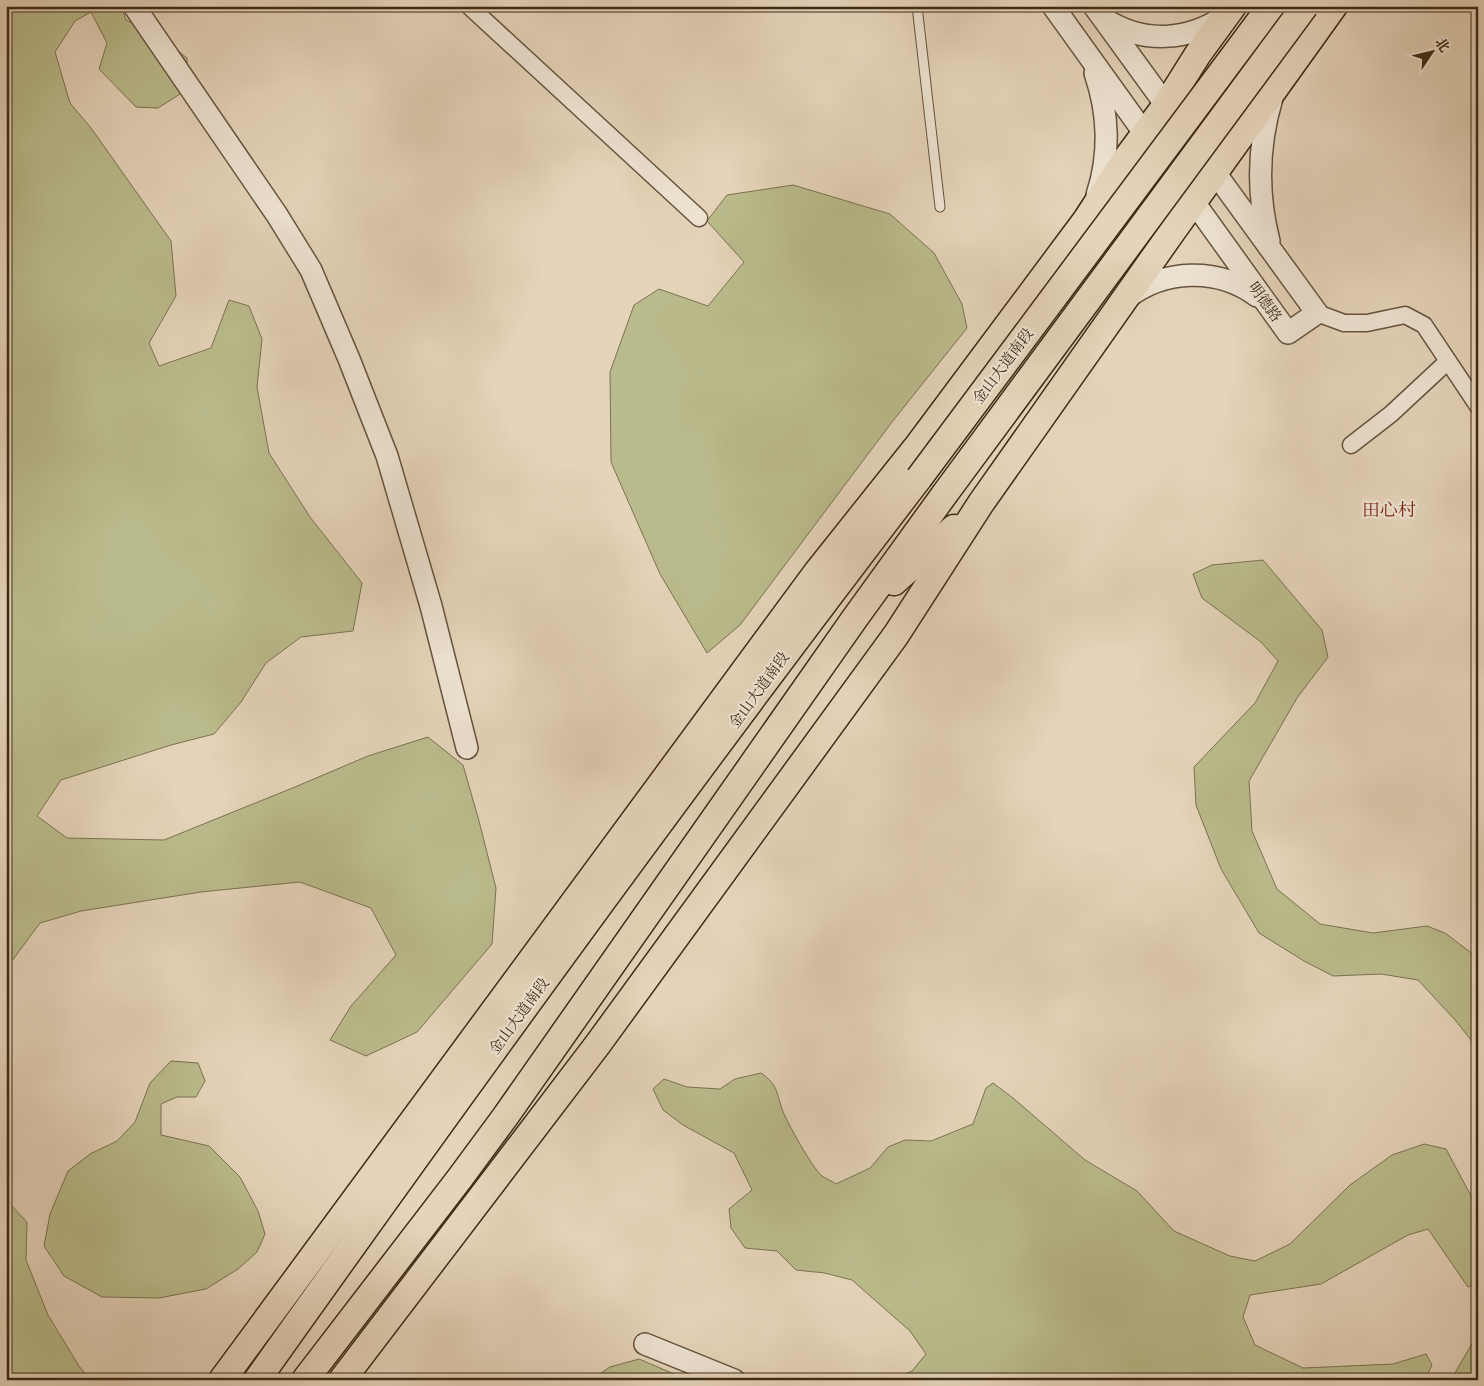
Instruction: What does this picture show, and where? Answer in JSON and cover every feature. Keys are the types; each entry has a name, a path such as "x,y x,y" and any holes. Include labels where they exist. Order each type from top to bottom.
{"main road":[{"name":"金山大道南段","path":"257,1380 423,1147 826,599 919,478 1271,6"},
{"name":"金山大道南段","path":"305,1380 505,1117 855,618 1305,6"},
{"path":"349,1370 610,1028 896,635 981,503 1334,6"},
{"path":"222,1380 811,580 919,444 1086,220 1145,132 1166,105 1198,54 1230,10"},
{"path":"826,599 919,444"},
{"path":"855,618 981,503"},
{"path":"290,1287 423,1147"},
{"path":"349,1370 460,1178"}],"street":[{"path":"134,6 277,215 311,270 350,359 387,456 431,606 467,748"},
{"path":"469,6 699,218"},
{"name":"明德路","path":"1053,6 1288,334 1317,313"},
{"path":"1099,13 1130,32 1158,37 1173,37 1201,29 1230,10"},
{"path":"1099,13 1317,313 1344,323 1367,323 1405,315 1424,324 1478,406"},
{"path":"1083,48 1098,84 1103,104 1106,133 1105,163 1101,183 1086,220"},
{"path":"1272,251 1263,214 1260,177 1263,133 1274,90"},
{"path":"1123,302 1134,293 1159,281 1179,276 1200,275 1235,283 1265,302"},
{"path":"1351,445 1391,414 1448,362"},
{"path":"645,1344 734,1380"}],"lane":[{"path":"917,6 940,207"}],"green space":[{"path":"121,6 126,20 168,43 187,58 188,89 158,108 136,107 99,69 107,43 91,12 75,21 55,52 70,103 91,128 171,241 176,296 149,343 159,366 211,348 229,300 249,306 262,339 257,387 269,453 310,517 362,583 353,631 301,637 266,663 241,702 214,734 171,745 61,780 37,816 67,838 164,840 368,756 428,737 463,765 496,888 492,944 417,1032 366,1056 330,1040 351,1006 396,955 371,908 300,882 201,892 81,911 40,923 6,969 6,7"},
{"path":"793,185 890,214 934,253 962,304 967,328 892,422 740,625 707,653 660,574 611,462 610,372 634,305 659,289 708,306 744,262 707,221 727,195"},
{"path":"1263,560 1322,630 1328,657 1297,698 1249,781 1252,831 1277,889 1320,924 1373,933 1427,926 1445,933 1478,958 1478,1049 1456,1021 1418,980 1381,974 1333,976 1304,961 1259,933 1221,869 1196,805 1194,767 1255,703 1278,661 1261,642 1202,598 1193,574 1212,565"},
{"path":"171,1061 198,1063 205,1081 196,1097 177,1097 161,1104 161,1135 209,1146 240,1177 258,1211 265,1234 257,1252 238,1269 206,1289 159,1298 102,1297 64,1276 44,1246 50,1214 68,1171 90,1154 117,1141 135,1122 150,1083"},
{"path":"761,1073 774,1085 789,1124 818,1172 836,1184 870,1168 888,1147 905,1140 931,1141 973,1124 986,1088 993,1083 1085,1160 1137,1191 1174,1231 1230,1256 1255,1261 1290,1244 1350,1185 1392,1155 1424,1144 1446,1149 1478,1213 1478,1282 1468,1287 1428,1229 1408,1235 1321,1284 1250,1295 1243,1317 1255,1345 1303,1368 1393,1364 1426,1354 1432,1365 1425,1380 891,1380 912,1371 926,1354 910,1331 852,1280 825,1273 796,1270 777,1251 745,1248 731,1228 729,1209 752,1190 734,1153 683,1125 663,1110 653,1089 664,1079 687,1087 720,1089 735,1079"},
{"path":"6,1200 27,1222 26,1260 48,1315 79,1366 90,1380 6,1380"},
{"path":"1478,1333 1478,1380 1451,1380"},
{"path":"639,1359 688,1380 591,1380 610,1367"}],"district":[{"name":"田心村","path":"1389,510"}]}
